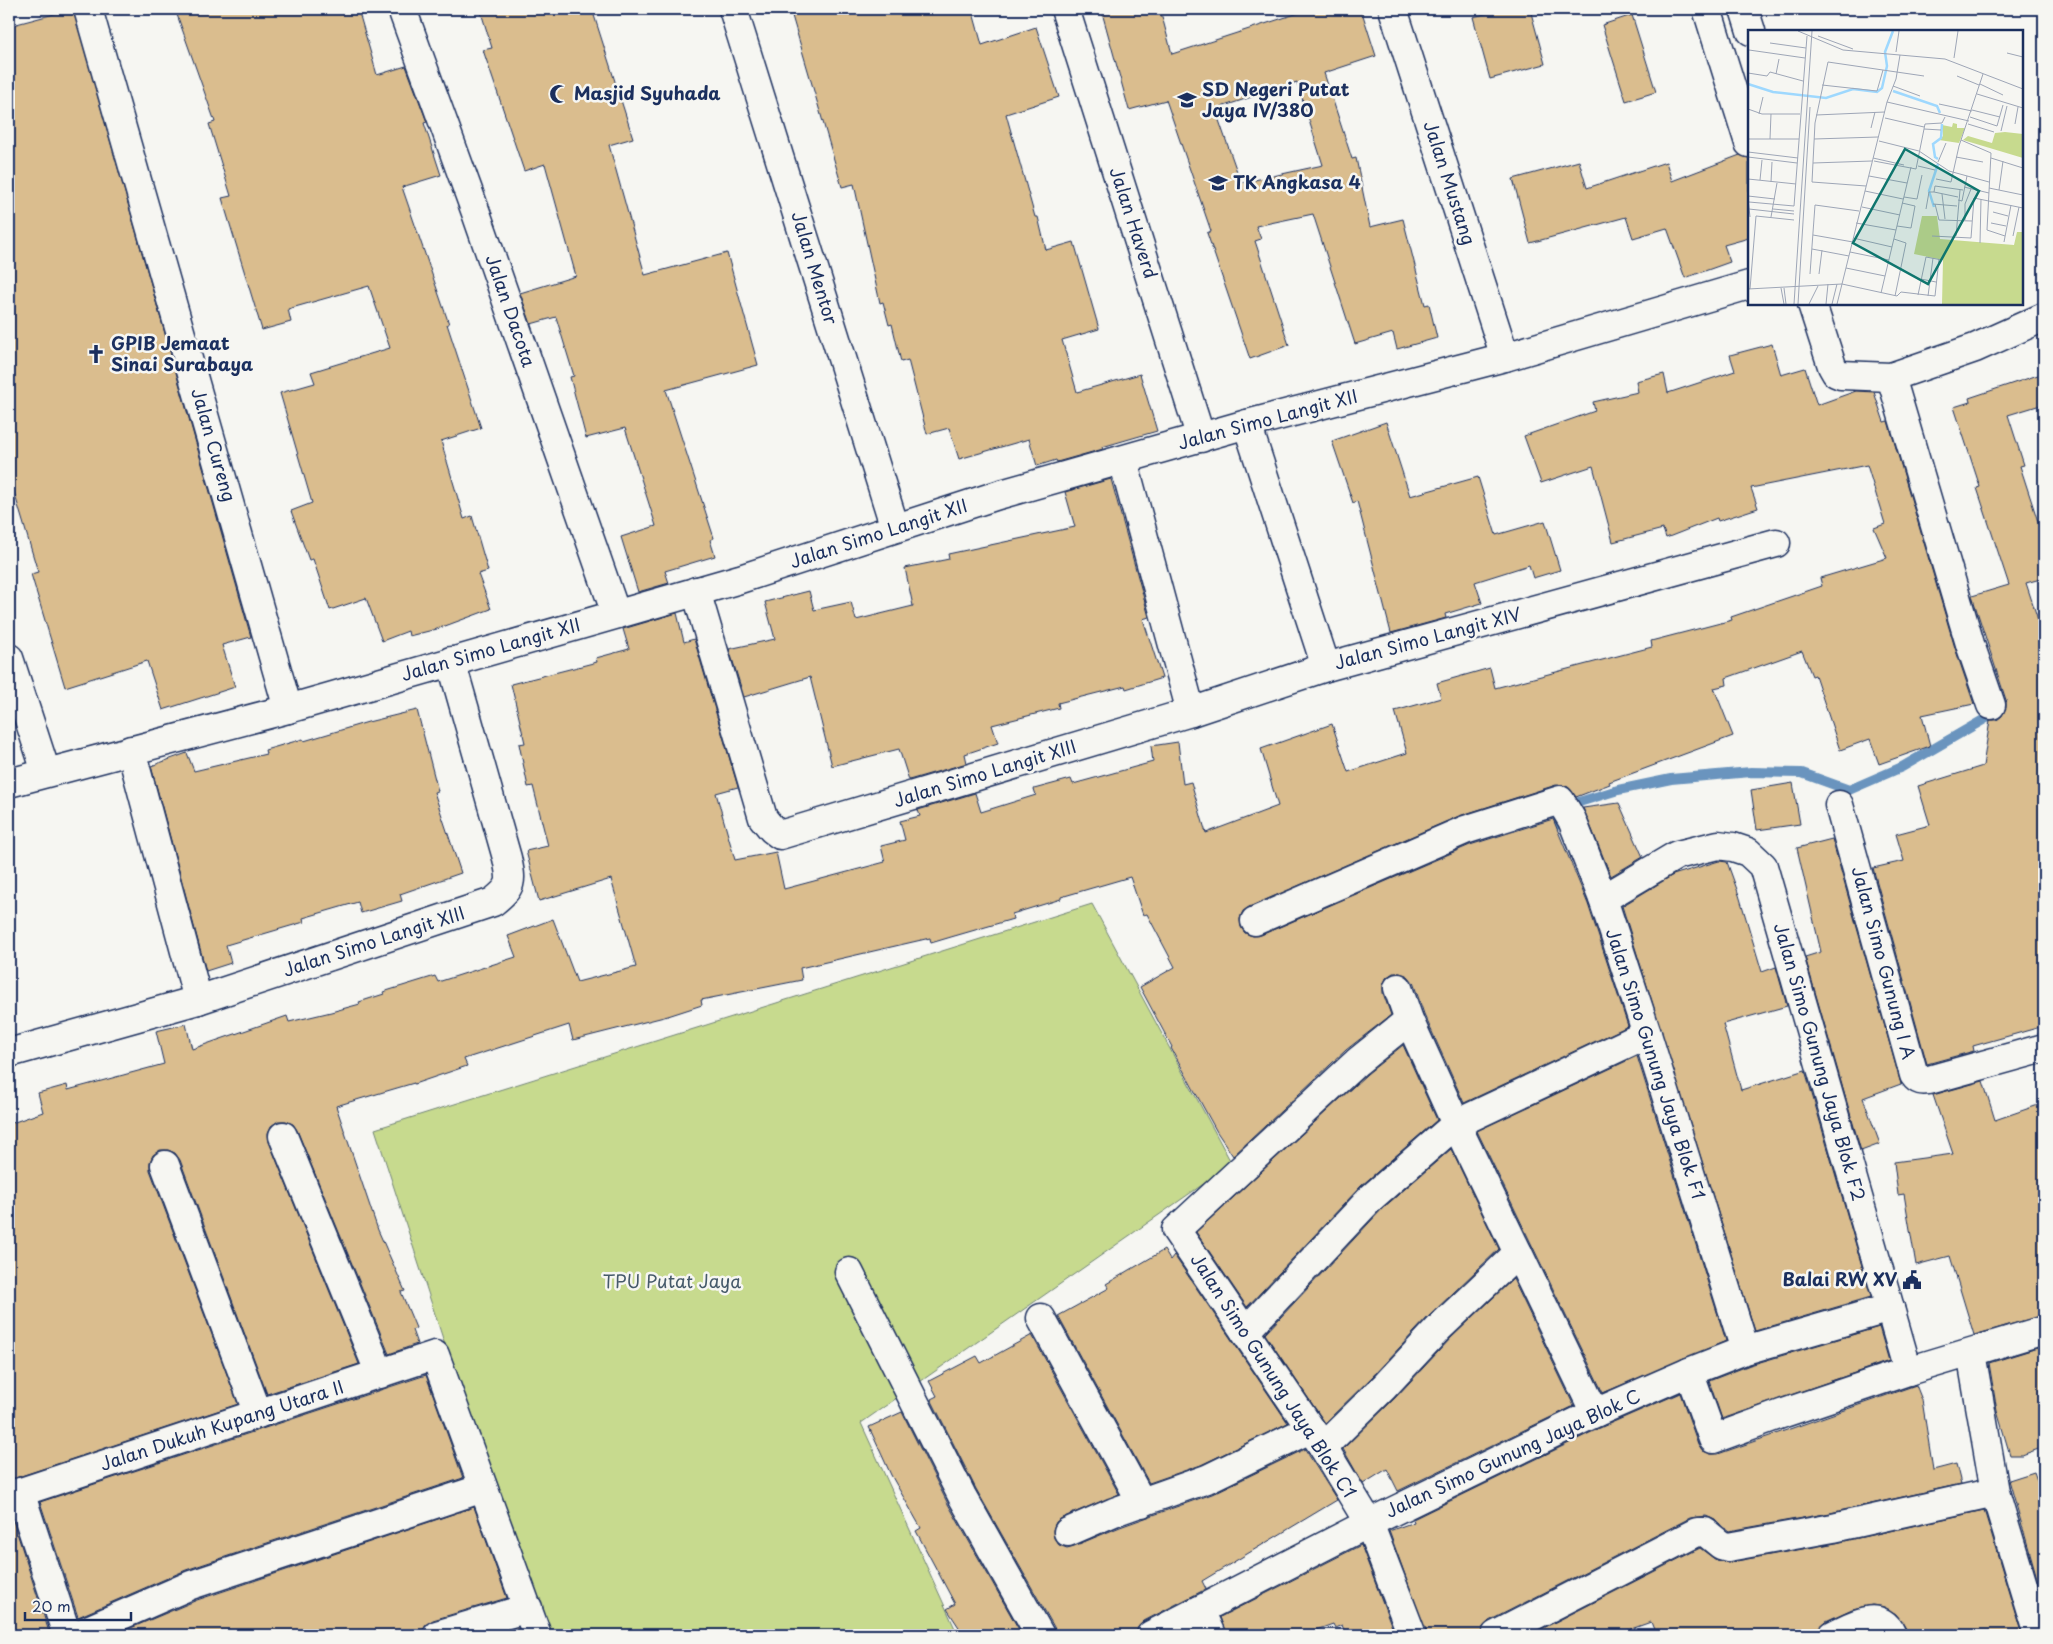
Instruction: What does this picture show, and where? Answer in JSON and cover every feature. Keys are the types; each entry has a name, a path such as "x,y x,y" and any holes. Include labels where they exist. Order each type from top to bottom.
{"street":[{"name":"Jalan Cureng","path":"88,9 288,709"},
{"name":"Jalan Dacota","path":"402,9 475,210 616,614"},
{"name":"Jalan Mentor","path":"733,9 895,528"},
{"name":"Jalan Haverd","path":"1065,9 1200,438"},
{"name":"Jalan Mustang","path":"1393,9 1505,358"},
{"path":"1707,9 1748,140"},
{"path":"1744,9 1751,30"},
{"name":"Jalan Simo Langit XII","path":"9,782 288,709 740,579 998,495 1247,424 1505,358 1748,286"},
{"path":"1812,305 1832,366 1841,375 1891,377 1975,348 2044,317"},
{"path":"1891,377 1970,644 1991,705"},
{"name":"Jalan Simo Langit XIV","path":"1247,424 1326,668 1776,543"},
{"path":"1123,460 1191,712 1326,668"},
{"name":"Jalan Simo Langit XIII","path":"696,591 763,818 772,830 780,835 1191,712"},
{"path":"9,658 46,772"},
{"name":"Jalan Simo Langit XIII","path":"9,1053 198,1000 494,902 507,891 511,876 507,858 451,661"},
{"path":"131,750 198,1000"},
{"name":"Jalan Simo Gunung Jaya Blok F1","path":"1255,921 1465,830 1560,800 1568,813 1603,899 1648,1034 1745,1350"},
{"name":"Jalan Simo Gunung I A","path":"1839,805 1914,1075 1917,1079 1929,1080 2044,1048"},
{"name":"Jalan Simo Gunung Jaya Blok F2","path":"1603,899 1677,855 1718,845 1748,852 1763,866 1908,1371"},
{"path":"1398,988 1410,1020 1456,1124 1595,1413"},
{"name":"Jalan Simo Gunung Jaya Blok C1","path":"1410,1020 1349,1069 1176,1230 1317,1438 1368,1523 1412,1635"},
{"path":"1245,1332 1372,1197 1456,1124 1648,1034"},
{"path":"284,1136 380,1374"},
{"path":"165,1165 258,1414"},
{"path":"1068,1532 1114,1512 1317,1438 1384,1387 1440,1327 1518,1253"},
{"path":"849,1272 962,1496 1040,1635"},
{"name":"Jalan Simo Gunung Jaya Blok C","path":"1151,1635 1368,1523 1595,1413 1745,1350 1890,1308"},
{"path":"1041,1318 1142,1503"},
{"path":"1689,1372 1713,1439 1908,1371 2044,1330"},
{"path":"1971,1353 1995,1492 2038,1635"},
{"name":"Jalan Dukuh Kupang Utara II","path":"14,1494 434,1356 483,1488"},
{"path":"76,1635 191,1585 483,1488 538,1635"},
{"path":"1496,1635 1697,1532 1705,1532 1721,1545 1728,1547 1833,1528 1995,1492"},
{"path":"14,1494 67,1635"},
{"path":"437,1635 528,1608"},
{"path":"1200,1610 1210,1635"},
{"path":"1833,1635 1867,1620 1877,1619 1884,1624 1892,1635"}],"green space":[{"name":"TPU Putat Jaya","path":"1092,904 1232,1164 861,1423 958,1635 539,1635 375,1129"}],"building":[{"path":"73,9 251,637 222,645 235,687 163,710 147,661 65,687 31,574 38,572 9,475 9,26"},
{"path":"175,9 358,9 377,75 406,66 427,122 424,123 441,175 402,187 449,324 447,324 481,428 441,441 464,519 472,516 488,571 478,574 491,609 437,629 409,636 408,631 382,641 366,598 330,610 313,559 309,560 291,511 312,503 280,393 315,383 311,372 390,348 369,286 288,309 291,322 262,330 222,198 231,196 209,124 215,122"},
{"path":"480,9 592,9 633,138 609,145 645,275 727,253 758,365 666,390 714,538 710,540 715,556 665,571 669,583 638,592 621,537 656,526 625,428 586,438 570,377 574,376 556,317 531,324 520,293 576,276 545,164 524,171 483,50 492,48"},
{"path":"790,9 972,9 982,45 1036,27 1059,97 1006,114 1035,217 1038,217 1046,250 1074,242 1099,329 1062,340 1077,392 1140,374 1157,431 1102,447 1103,449 1037,466 1029,439 959,459 949,428 927,434 908,360 901,362 892,324 889,325 883,302 880,303 854,184 842,187"},
{"path":"1101,9 1160,9 1172,54 1311,9 1361,9 1376,56 1324,73 1352,159 1356,158 1370,227 1403,219 1425,305 1429,304 1437,338 1397,349 1393,333 1355,344 1313,214 1256,226 1261,239 1255,241 1289,345 1250,359 1207,233 1211,231 1166,100 1129,110","holes":["1297,82 1323,165 1241,183 1215,109"]},
{"path":"1505,9 1530,9 1545,64 1490,79 1473,17"},
{"path":"1632,15 1656,92 1626,101 1602,25"},
{"path":"1740,155 1748,158 1748,238 1724,245 1730,262 1685,278 1667,228 1633,238 1626,217 1530,243 1513,179 1579,161 1587,188 1666,162 1672,181"},
{"path":"1772,344 1781,375 1805,368 1817,405 1856,391 1874,392 1884,422 1888,421 1955,648 1974,704 1922,715 1930,746 1879,764 1870,739 1840,750 1815,675 1812,676 1802,651 1726,678 1727,685 1714,688 1733,736 1609,782 1610,784 1576,797 1568,787 1556,785 1459,816 1249,907 1243,911 1240,919 1241,927 1245,933 1253,936 1261,935 1470,845 1553,819 1588,904 1628,1026 1464,1103 1424,1014 1413,982 1408,976 1393,973 1386,978 1383,986 1383,993 1391,1015 1346,1050 1233,1156 1217,1132 1140,987 1175,967 1147,914 1143,915 1130,877 1061,897 1061,899 1012,914 1013,919 931,943 930,938 800,968 802,980 701,1000 702,1005 668,1016 573,1040 569,1025 464,1059 467,1066 414,1084 336,1106 378,1230 405,1291 401,1292 416,1328 412,1330 417,1344 389,1354 297,1130 293,1124 286,1121 278,1121 271,1126 268,1133 269,1142 359,1364 267,1394 180,1160 175,1153 168,1150 160,1150 153,1155 150,1162 150,1170 238,1404 9,1480 9,1124 43,1112 38,1093 67,1085 68,1090 164,1064 156,1031 186,1024 192,1049 287,1016 289,1022 331,1012 360,1004 359,1002 384,994 383,992 435,976 438,982 516,957 508,936 553,919 577,982 636,967 611,879 539,901 526,851 548,846 533,786 528,787 519,744 525,743 511,684 597,662 596,658 629,649 623,629 677,613 684,642 694,639 738,787 716,793 735,860 776,852 784,889 885,862 881,846 905,840 900,821 920,816 918,810 975,793 981,812 1036,795 1034,789 1071,779 1073,784 1153,762 1151,746 1178,742 1183,784 1191,782 1206,833 1278,806 1261,749 1332,724 1348,772 1407,753 1395,711 1441,698 1437,683 1490,668 1495,688 1652,647 1651,641 1732,620 1731,617 1822,586 1820,578 1887,558 1874,528 1885,524 1867,465 1751,488 1758,508 1718,521 1717,518 1666,538 1663,529 1613,542 1593,466 1541,483 1524,436 1595,411 1593,402 1638,392 1636,381 1664,374 1668,393 1735,371 1730,355"},
{"path":"2044,373 2044,404 2008,415 2024,465 2020,466 2044,540 2044,578 2026,583 2044,638 2044,1026 1973,1046 1974,1051 1927,1064 1873,868 1904,861 1896,834 1930,825 1918,786 1983,766 1990,720 1997,720 2002,716 2006,708 2006,700 1972,596 2009,585 1977,488 1980,487 1954,407 1970,402 1969,398"},
{"path":"1386,422 1410,496 1478,477 1496,535 1545,521 1560,570 1533,578 1529,565 1475,582 1482,603 1445,614 1446,618 1391,633 1357,501 1353,503 1332,441"},
{"path":"1111,479 1149,617 1143,619 1162,678 1126,689 1125,686 1058,703 1059,708 992,725 998,743 965,754 967,763 909,780 899,749 832,766 810,677 744,697 729,649 775,639 765,602 809,591 814,610 851,602 856,620 913,606 905,568 949,559 948,554 1075,527 1065,492"},
{"path":"417,710 438,791 434,792 461,873 400,894 402,901 361,913 358,902 303,918 304,922 226,945 231,963 206,971 151,766 187,753 194,771 266,754 265,750"},
{"path":"1793,783 1800,824 1757,830 1751,790"},
{"path":"1619,803 1643,857 1611,876 1583,808"},
{"path":"1832,839 1901,1084 1863,1098 1880,1144 1861,1151 1805,957 1821,952 1797,848"},
{"path":"1719,861 1727,862 1762,972 1776,967 1787,1006 1723,1024 1741,1090 1805,1070 1871,1297 1755,1331 1622,906 1673,875"},
{"path":"1403,1045 1437,1120 1361,1186 1247,1307 1196,1232 1367,1074"},
{"path":"1637,1056 1726,1341 1603,1393 1477,1131"},
{"path":"1983,1081 1995,1120 2044,1103 2044,1315 1974,1335 1950,1256 1916,1265 1904,1194 1898,1195 1894,1162 1953,1154 1933,1095"},
{"path":"1451,1149 1499,1249 1429,1316 1373,1376 1325,1423 1265,1334 1383,1208"},
{"path":"1164,1250 1170,1260 1174,1255 1288,1423 1201,1465 1149,1483 1058,1316 1109,1288 1106,1284"},
{"path":"1513,1279 1574,1406 1398,1491 1387,1469 1363,1484 1343,1449 1395,1398 1451,1338"},
{"path":"1879,1327 1889,1361 1722,1419 1709,1381 1750,1365"},
{"path":"1032,1335 1119,1494 1056,1522 1053,1530 1054,1538 1059,1545 1067,1548 1074,1546 1120,1527 1212,1494 1305,1449 1337,1500 1202,1581 1206,1589 1144,1621 1138,1627 1136,1635 1056,1635 1054,1627 976,1489 931,1399 937,1396 929,1381 977,1356 981,1363"},
{"path":"2044,1346 2044,1447 2022,1455 2010,1455 1997,1411 1989,1363"},
{"path":"426,1375 463,1478 186,1570 78,1617 40,1502"},
{"path":"1916,1385 1922,1400 1933,1470 1956,1464 1961,1484 1830,1513 1729,1531 1715,1520 1706,1516 1690,1518 1489,1621 1483,1627 1481,1635 1427,1635 1389,1531 1414,1522 1413,1519 1602,1427 1680,1393 1698,1444 1703,1451 1718,1454"},
{"path":"902,1412 948,1504 1022,1635 964,1635 947,1609 955,1604 916,1531 921,1528 891,1475 869,1427"},
{"path":"2034,1472 2044,1500 2044,1602 2009,1480"},
{"path":"474,1507 507,1598 433,1620 425,1625 422,1635 120,1635 119,1633 197,1600"},
{"path":"1984,1510 2022,1635 1908,1635 1896,1614 1884,1607 1872,1605 1852,1609 1826,1621 1820,1627 1818,1635 1656,1635 1651,1622 1614,1635 1530,1635 1700,1548 1716,1560 1731,1562 1836,1543"},
{"path":"10,1511 50,1635 9,1635"},
{"path":"1361,1545 1395,1635 1346,1635 1342,1625 1335,1628 1333,1624 1302,1635 1226,1635 1220,1617"},
{"path":"518,1627 520,1635 491,1635"}],"waterway":[{"path":"1547,833 1565,817 1576,803 1618,790 1671,779 1751,772 1802,773 1849,790 1902,767 1990,716 2044,708"}],"place":[{"name":"Masjid Syuhada","path":"559,94"},
{"name":"SD Negeri Putat Jaya IV/380","path":"1187,100"},
{"name":"TK Angkasa 4","path":"1218,183"},
{"name":"GPIB Jemaat Sinai Surabaya","path":"96,354"},
{"name":"Balai RW XV","path":"1912,1280"}]}
